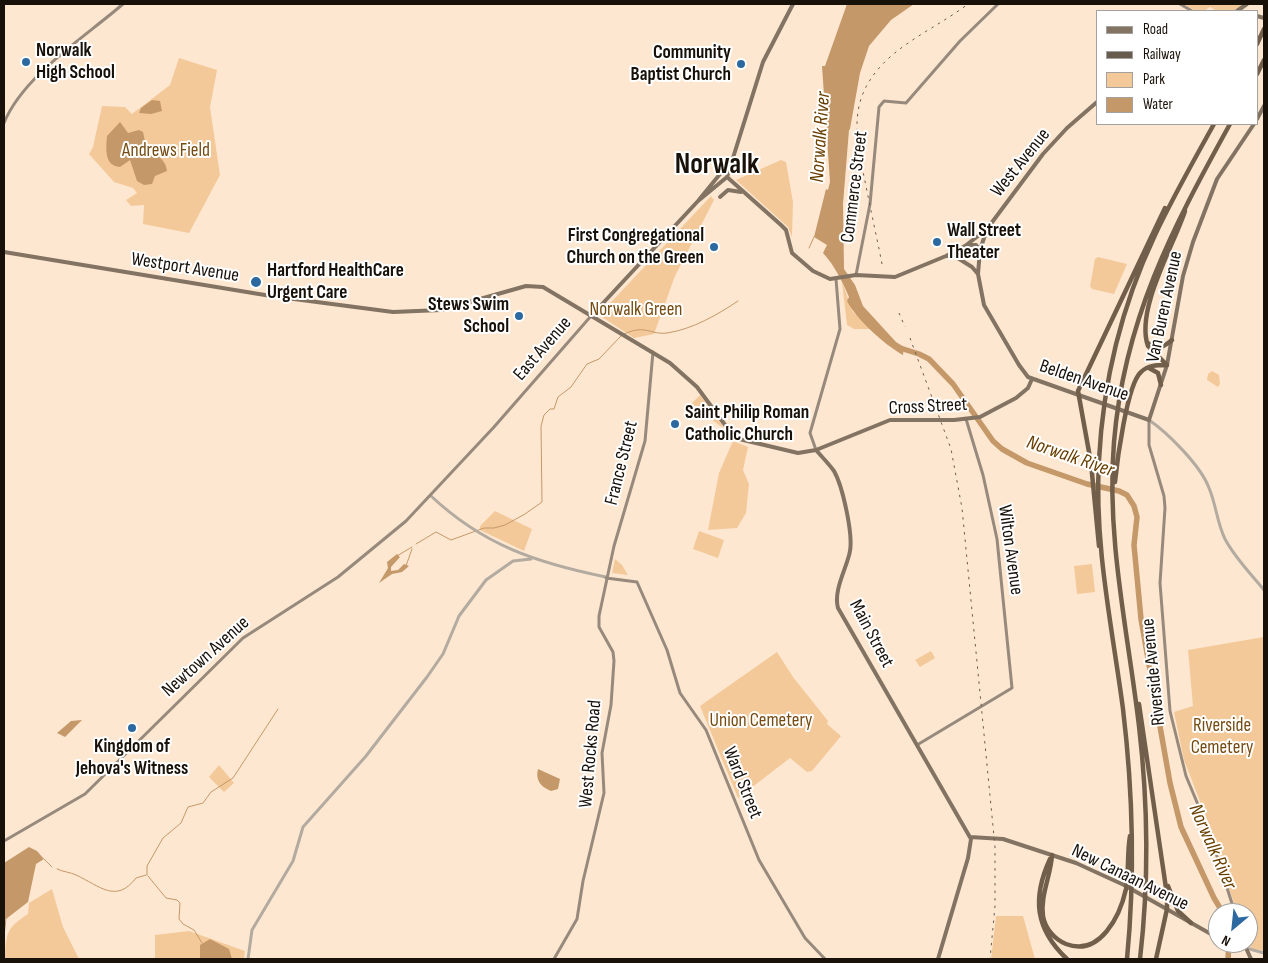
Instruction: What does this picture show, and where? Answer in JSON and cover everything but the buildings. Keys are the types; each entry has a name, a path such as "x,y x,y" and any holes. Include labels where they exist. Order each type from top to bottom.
{"highway":[{"path":"1258,42 1264,29"},
{"path":"1258,72 1264,60"},
{"path":"1127,959 1131,898 1129,883 1132,822 1126,731 1102,558 1092,469 1078,395 1079,388 1142,260 1161,215 1176,193 1213,125"},
{"path":"1140,959 1146,892 1145,801 1134,688 1117,566 1112,508 1117,412 1134,332 1157,271 1190,198 1229,125"},
{"path":"1096,503 1105,398 1118,339 1138,267"},
{"path":"1157,271 1146,340 1151,351 1167,365"},
{"path":"1146,340 1151,346 1158,348 1172,340"},
{"path":"1114,477 1128,406 1136,379 1145,369 1155,365 1167,365"},
{"path":"1145,369 1156,371 1160,376 1161,385"},
{"path":"1134,688 1141,711 1164,870 1167,909 1156,959"},
{"path":"1052,855 1043,912 1048,929 1060,941 1073,946 1082,946 1100,939 1115,920 1129,883"},
{"path":"1052,855 1042,885 1040,914 1050,941 1067,959"},
{"path":"1164,870 1176,907 1191,923"}],"main road":[{"path":"4,124 15,103 40,75 123,4"},
{"name":"East Avenue","path":"698,201 726,177 763,62 793,4"},
{"name":"Commerce Street","path":"856,275 870,204 877,114 882,103 892,100 906,103 954,47 998,4"},
{"path":"1244,10 1247,4"},
{"name":"West Avenue","path":"980,250 987,229 1043,154 1067,128 1096,103"},
{"path":"1258,117 1264,106"},
{"name":"Van Buren Avenue","path":"1149,420 1167,365 1185,269 1217,179 1253,125"},
{"name":"East Avenue","path":"431,496 591,316 698,201 730,162"},
{"path":"726,177 781,224 786,230 792,253 813,272 830,279 856,275 893,278 946,256 965,246 987,229"},
{"name":"East Avenue","path":"708,188 726,177"},
{"path":"720,197 724,192 731,190 743,192"},
{"path":"946,256 973,254 980,250 976,245 965,246"},
{"name":"Belden Avenue","path":"980,250 978,274 980,293 987,312 1022,370 1032,379 1149,420"},
{"name":"Westport Avenue","path":"4,252 271,296 393,312 441,310 533,286 551,290 653,352"},
{"path":"954,256 972,267 978,274"},
{"path":"816,450 810,433 840,326 837,279"},
{"name":"Cross Street","path":"653,352 695,385 728,429 738,439 798,453 816,450 890,420 966,420 989,414 1020,396 1028,388 1032,379"},
{"name":"France Street","path":"606,578 645,441 653,352"},
{"name":"Wilton Avenue","path":"917,745 1012,688 997,539 983,475 966,420"},
{"name":"Riverside Avenue","path":"1149,420 1149,445 1164,496 1165,508 1160,583 1170,711 1186,776 1209,830 1232,903"},
{"name":"Main Street","path":"816,450 832,468 838,481 850,533 850,551 838,596 838,608 970,837"},
{"name":"Newtown Avenue","path":"4,842 85,794 243,638 361,561 431,496"},
{"name":"Ward Street","path":"606,578 637,582 667,650 680,693 700,719 758,860 805,938 825,959"},
{"name":"West Rocks Road","path":"554,959 577,919 585,871 604,793 602,753 611,705 614,661 613,652 599,627 606,578"},
{"path":"938,959 969,854 970,837"},
{"name":"New Canaan Avenue","path":"970,837 1000,838 1052,855 1104,876 1208,932"}],"street":[{"path":"1149,420 1188,456 1199,470 1209,487 1224,536 1233,552 1264,590"},
{"path":"431,496 452,516 532,560 606,578"},
{"path":"248,959 252,930 293,861 303,827 366,756 439,661 459,616 486,580 513,562 532,560"}],"green space":[{"path":"1184,4 1245,4 1234,10 1214,10 1210,7 1204,10 1190,8"},
{"name":"Andrews Field","path":"179,58 217,70 210,107 220,175 189,233 143,224 144,205 131,206 126,200 137,193 133,188 114,182 89,154 93,147 102,106 125,107 132,114 170,85"},
{"path":"781,160 786,162 793,202 792,237 788,227 736,180"},
{"name":"Norwalk Green","path":"711,196 714,200 675,276 654,334 634,338 599,315"},
{"path":"1098,257 1127,264 1114,294 1092,289 1090,286 1095,259"},
{"path":"842,282 853,312 872,329 854,329 847,325"},
{"path":"1212,371 1219,375 1220,384 1218,387 1207,380 1208,374"},
{"path":"700,395 722,425 723,428 691,404"},
{"path":"733,441 748,447 743,470 749,484 746,513 737,528 708,530 719,473"},
{"path":"495,511 532,529 524,551 480,530 480,526"},
{"path":"699,531 724,540 718,558 693,549"},
{"path":"615,559 622,565 628,575 612,573"},
{"path":"1092,564 1095,592 1077,594 1074,566"},
{"name":"Riverside Cemetery","path":"1264,637 1264,951 1258,950 1258,903 1234,903 1208,822 1184,760 1174,712 1193,706 1188,650"},
{"path":"931,651 935,658 920,667 915,660"},
{"name":"Union Cemetery","path":"777,652 793,677 828,721 827,724 841,736 812,771 807,772 790,758 738,798 700,706"},
{"path":"219,765 234,783 224,792 209,777"},
{"path":"52,889 63,927 79,959 5,959 7,937 11,928 28,914 29,903"},
{"path":"996,916 1023,916 1035,959 991,959"},
{"path":"189,931 245,951 244,959 155,959 155,935"}],"water":[{"path":"847,4 914,4 891,20 869,46 860,73 849,130 843,204 844,269 855,285 863,306 896,342 904,347 903,355 888,345 857,316 847,301 849,297 841,279 823,253 827,245 814,237 826,189 828,190 830,182 822,66 825,66"},
{"path":"152,100 160,101 162,111 151,114 139,113 141,108"},
{"path":"120,122 128,133 139,130 143,132 146,146 164,163 167,171 155,176 152,184 144,185 137,181 130,160 120,167 115,166 109,160 106,151 107,136"},
{"path":"397,554 400,557 391,567 391,571 398,570 404,564 409,566 402,572 392,574 379,583 388,568 387,562"},
{"path":"82,720 65,737 57,733 71,721"},
{"path":"538,769 560,779 558,789 551,791 542,785 537,777"},
{"path":"29,847 37,851 44,859 36,864 28,902 6,919 4,917 4,863"},
{"path":"210,939 229,949 232,959 200,959 200,945"}],"waterway":[{"path":"809,248 814,237"},
{"path":"624,334 638,330 661,333 677,331 704,321 738,301"},
{"path":"416,544 436,532 451,540 484,528 505,525 542,502 541,426 544,415 550,409 554,409 558,397 571,387 587,364 599,359 621,336"},
{"name":"Norwalk River","path":"897,347 929,359 953,384 993,441 1002,449 1027,463 1087,484 1119,491 1127,495 1134,506 1137,517 1134,545 1141,619 1170,783 1181,827 1217,903"},
{"path":"397,556 412,547"},
{"path":"406,566 412,549"},
{"path":"147,875 147,866 163,838 181,823 188,807 203,803 211,792 233,778 278,709"},
{"path":"44,859 52,867"},
{"path":"57,869 74,874 100,888 115,891 122,890 129,886 136,878 146,875"},
{"path":"148,876 166,898 177,900 180,903 179,919 183,924 194,930 202,943"},
{"path":"4,937 6,918"},
{"name":"Norwalk River","path":"1228,953 1228,959"}],"railway":[{"path":"882,264 859,150 857,117 860,102 866,87 876,72 890,57 968,4"},
{"path":"899,313 905,327"},
{"path":"910,338 951,449 962,508 995,847 995,906 990,959"}],"place":[{"name":"Norwalk High School","path":"26,62"},
{"name":"Community Baptist Church","path":"741,64"},
{"name":"Wall Street Theater","path":"937,242"},
{"name":"First Congregational Church on the Green","path":"714,247"},
{"name":"Hartford HealthCare Urgent Care","path":"256,282"},
{"name":"Stews Swim School","path":"519,316"},
{"name":"Saint Philip Roman Catholic Church","path":"675,424"},
{"name":"Kingdom of Jehova's Witness","path":"132,728"}],"district":[{"name":"Norwalk","path":"717,166"}]}
